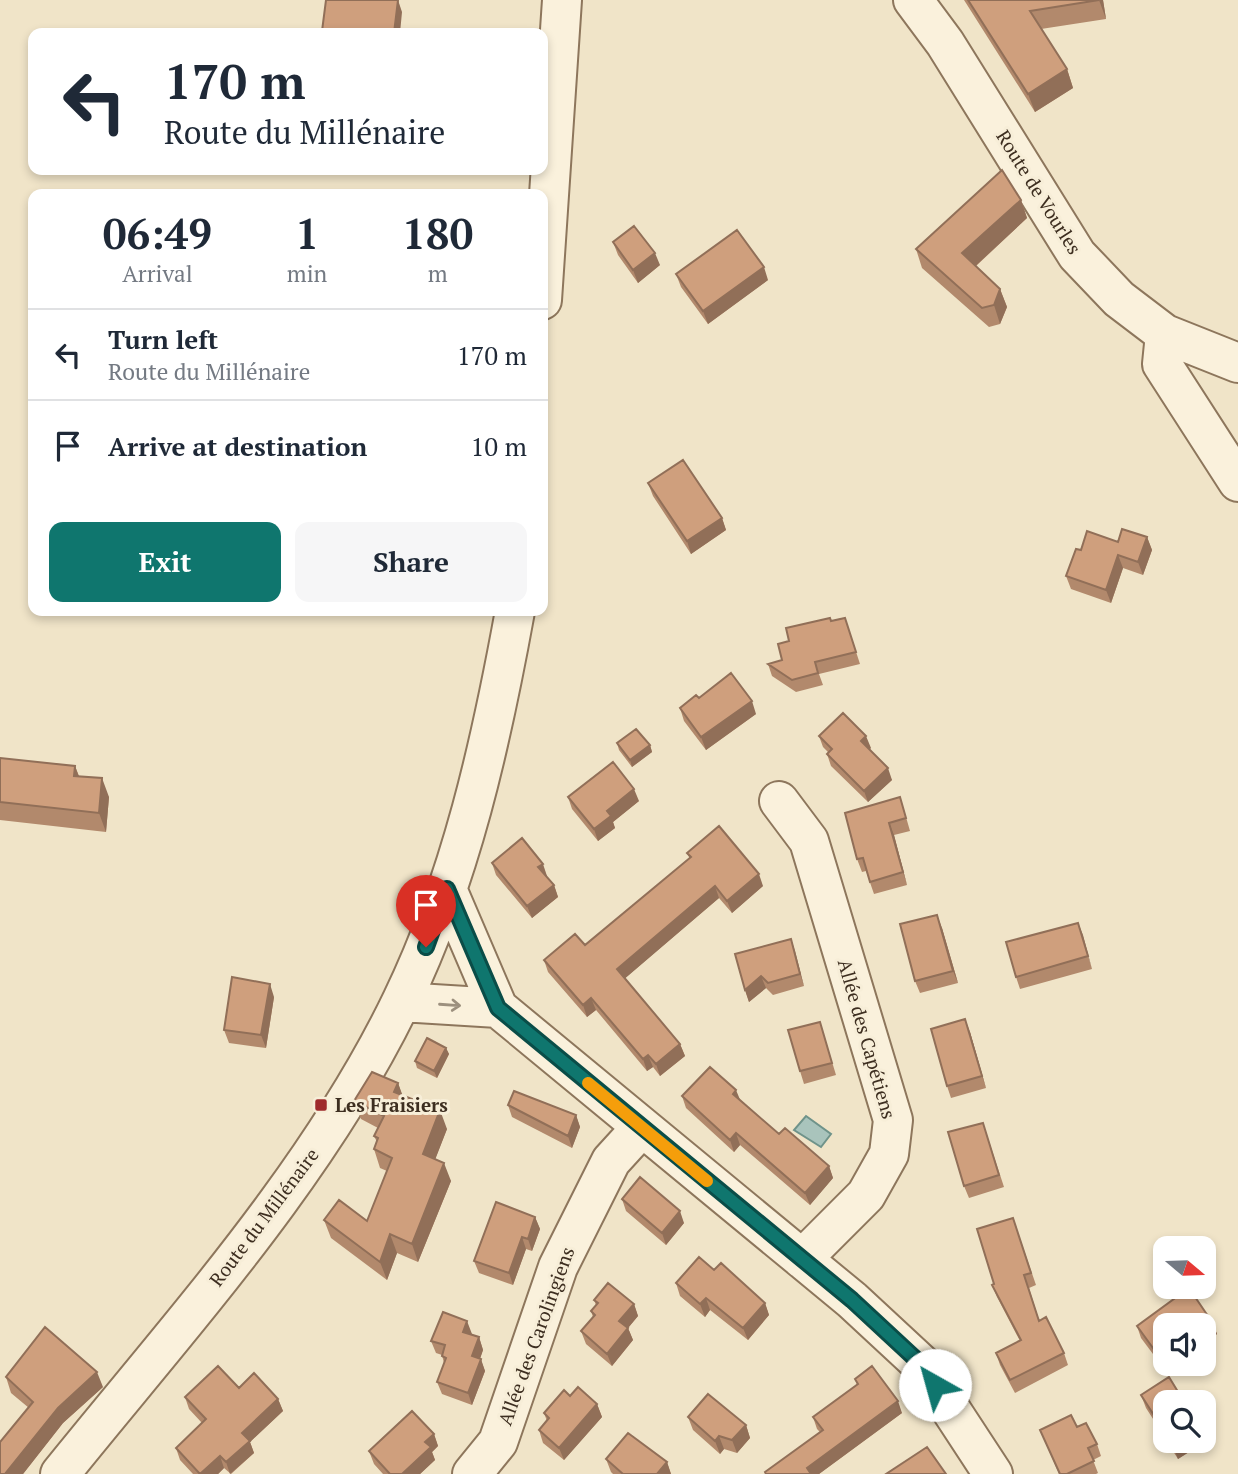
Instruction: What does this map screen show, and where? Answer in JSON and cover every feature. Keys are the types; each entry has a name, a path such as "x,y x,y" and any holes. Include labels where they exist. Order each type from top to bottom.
{"street":[{"path":"548,210 562,0"},
{"name":"Route de Vourles","path":"913,0 945,43 1077,255 1119,299 1164,334 1238,363"},
{"path":"1164,334 1161,364 1238,482"},
{"name":"Route du Millénaire","path":"60,1474 293,1184 401,1002 426,947 447,889 496,719 514,616"},
{"name":"Allée des Capétiens","path":"779,801 809,841 893,1121 889,1154 866,1195 802,1259"},
{"path":"447,889 498,1008 802,1259 921,1364 993,1474"},
{"path":"401,1002 498,1008"},
{"name":"Allée des Carolingiens","path":"472,1474 498,1442 558,1267 611,1161 642,1127"}],"water":[{"path":"806,1116 831,1134 821,1147 794,1130"}],"building":[{"path":"326,0 398,0 395,28 322,28"},
{"path":"968,0 1099,0 1030,11 1067,69 1028,94"},
{"path":"1002,170 1021,200 962,253 1000,289 994,305 982,308 916,249"},
{"path":"634,226 655,253 633,270 613,242"},
{"path":"737,230 764,267 703,311 676,274"},
{"path":"683,460 722,518 687,541 648,483"},
{"path":"1122,529 1147,537 1138,562 1118,555 1106,590 1066,576 1076,549 1081,550 1087,531 1118,542"},
{"path":"830,618 831,621 845,618 856,652 815,662 818,673 792,680 768,664 782,660 778,644 789,641 786,628"},
{"path":"731,673 752,701 701,737 680,708 696,695 699,698"},
{"path":"843,713 866,736 861,741 888,768 864,791 827,754 832,749 819,736"},
{"path":"636,729 650,745 630,760 617,743"},
{"path":"0,758 75,766 74,776 102,778 99,813 0,802"},
{"path":"613,762 634,789 607,811 611,816 594,829 568,797"},
{"path":"900,797 906,818 889,823 903,872 870,882 863,858 857,859 845,813"},
{"path":"719,826 759,874 727,901 715,886 617,969 680,1044 656,1064 648,1055 643,1059 591,998 583,1005 544,960 575,934 585,945 691,857 687,853"},
{"path":"522,838 543,864 538,867 554,885 527,906 492,863"},
{"path":"937,915 953,971 915,981 900,924"},
{"path":"1078,923 1088,956 1016,977 1006,942"},
{"path":"791,939 800,974 768,983 761,976 745,990 735,954"},
{"path":"232,977 270,984 261,1035 224,1030"},
{"path":"965,1019 982,1076 947,1086 931,1029"},
{"path":"820,1022 832,1063 800,1071 788,1030"},
{"path":"427,1038 446,1048 434,1071 415,1061"},
{"path":"710,1067 736,1090 733,1094 779,1134 785,1128 829,1166 805,1193 736,1133 730,1140 682,1096"},
{"path":"372,1072 398,1083 394,1092 440,1110 423,1154 444,1163 412,1244 390,1234 380,1262 324,1220 339,1200 367,1221 392,1158 374,1149 378,1138 374,1136 384,1116 354,1101"},
{"path":"514,1091 576,1115 568,1136 508,1105"},
{"path":"983,1123 999,1175 964,1186 948,1132"},
{"path":"640,1177 680,1211 662,1233 622,1199"},
{"path":"496,1202 535,1217 528,1239 522,1237 509,1273 474,1261"},
{"path":"1013,1218 1031,1273 1024,1275 1039,1321 1046,1317 1064,1353 1010,1380 996,1353 1021,1340 992,1285 994,1284 977,1229"},
{"path":"699,1257 714,1270 721,1263 765,1303 743,1328 706,1298 700,1304 676,1283"},
{"path":"608,1283 634,1304 619,1321 628,1328 607,1354 581,1331 595,1315 591,1311 598,1303 594,1300"},
{"path":"1174,1299 1196,1299 1206,1313 1155,1313"},
{"path":"443,1312 467,1321 463,1332 479,1337 472,1356 481,1359 468,1393 437,1382 446,1358 442,1356 445,1345 431,1341"},
{"path":"1153,1314 1153,1348 1137,1326"},
{"path":"45,1327 97,1372 58,1408 5,1474 0,1474 0,1442 33,1402 6,1377"},
{"path":"218,1366 239,1388 254,1373 278,1399 242,1433 250,1441 226,1462 220,1456 200,1474 176,1448 206,1419 185,1397"},
{"path":"872,1366 898,1401 807,1468 811,1474 766,1474 765,1472 823,1430 813,1417 858,1384 855,1379"},
{"path":"1169,1377 1177,1390 1153,1390 1153,1414 1141,1395"},
{"path":"578,1387 597,1404 559,1448 539,1430 549,1418 544,1413 564,1390 570,1396"},
{"path":"708,1394 746,1425 732,1440 719,1436 715,1441 688,1417"},
{"path":"412,1411 434,1434 425,1442 431,1447 402,1474 390,1474 369,1451"},
{"path":"1071,1415 1077,1427 1086,1423 1097,1444 1088,1448 1094,1461 1067,1474 1060,1474 1040,1430"},
{"path":"628,1433 667,1462 657,1474 623,1474 606,1459"},
{"path":"927,1447 946,1474 886,1474"}],"slow traffic":[{"path":"588,1083 707,1181"}],"place":[{"name":"Les Fraisiers","path":"321,1105"}],"route":[{"path":"426,947 447,889 498,1008 852,1300 921,1364 935,1385"}]}
